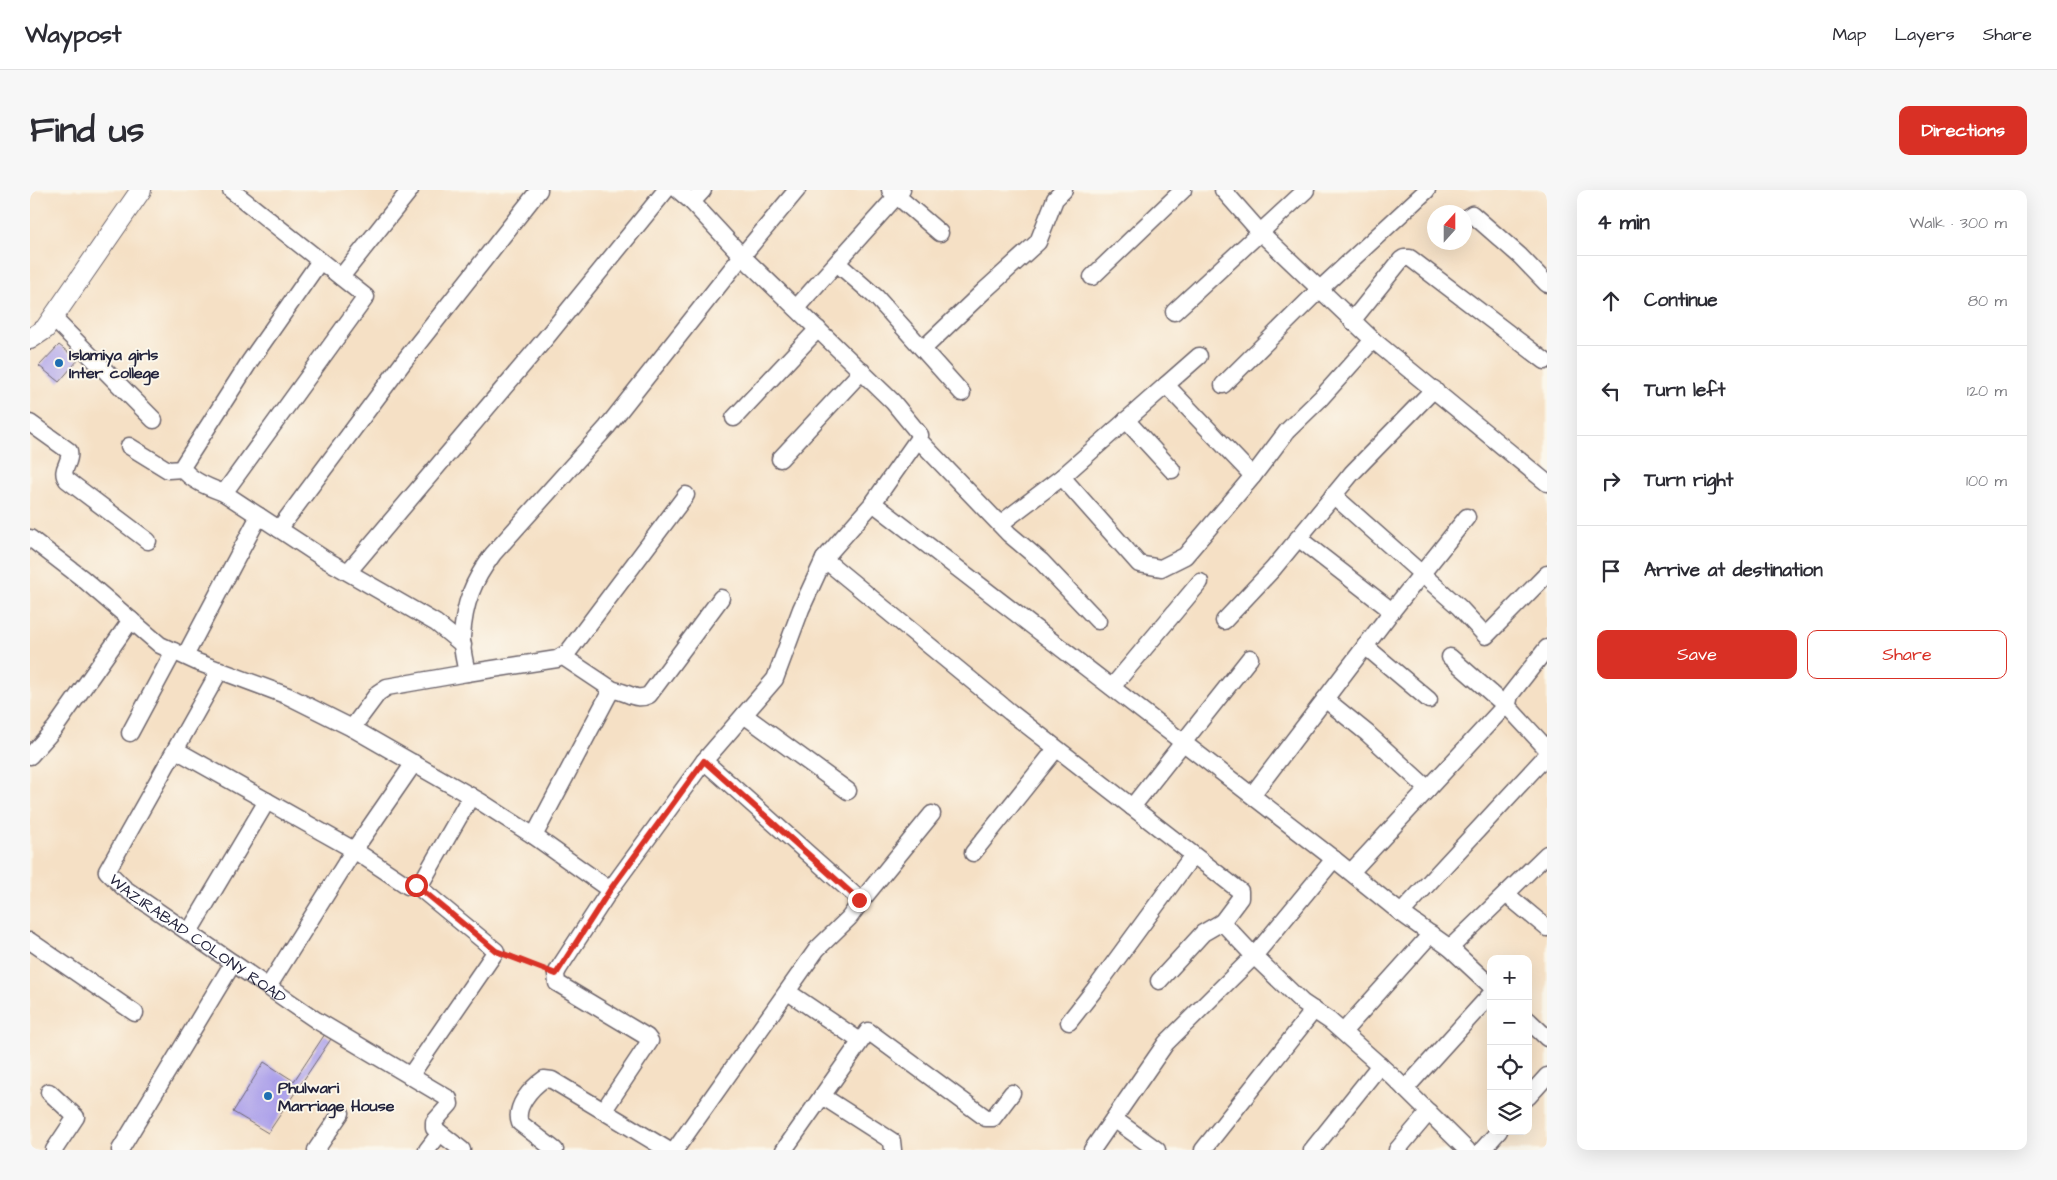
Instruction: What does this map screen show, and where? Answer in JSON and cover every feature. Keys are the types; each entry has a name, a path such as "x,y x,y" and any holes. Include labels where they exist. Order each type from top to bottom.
{"street":[{"path":"30,340 45,329 141,190"},
{"path":"224,493 366,297 231,190"},
{"path":"341,277 410,190"},
{"path":"279,529 405,360 539,190"},
{"path":"348,572 545,339 666,190"},
{"path":"604,1110 650,1041 647,1037 557,983 556,974 610,890 704,761 775,679 801,609 824,560 873,503 920,435 915,427 862,372 742,256 698,196 678,190"},
{"path":"466,673 462,639 468,599 478,574 607,427 742,256 797,190"},
{"path":"923,349 1038,242 1055,199 1064,190"},
{"path":"1092,277 1183,190"},
{"path":"1223,190 1260,232 1373,340 1547,483"},
{"path":"1174,312 1306,190"},
{"path":"1224,385 1320,289 1427,190"},
{"path":"796,308 837,263 896,192 940,233"},
{"path":"1472,214 1520,256 1547,284"},
{"path":"1352,321 1401,260 1410,258 1545,361"},
{"path":"183,469 184,464 250,361 320,261"},
{"path":"837,263 876,298 962,393"},
{"path":"53,318 154,420"},
{"path":"734,418 818,329"},
{"path":"1062,477 1139,564 1161,568 1185,556 1253,476 1287,431 1322,398 1373,340"},
{"path":"1000,524 1062,477 1199,356"},
{"path":"780,459 862,372"},
{"path":"1166,385 1253,476"},
{"path":"1224,621 1273,569 1352,473 1434,389"},
{"path":"1126,420 1172,470"},
{"path":"30,423 69,451 70,459 64,470 64,476 67,480 148,541"},
{"path":"918,439 1000,524 1041,561 1098,622"},
{"path":"128,446 168,470 183,469"},
{"path":"183,469 186,473 209,487 224,493 348,572 436,623 463,645"},
{"path":"352,728 378,693 387,687 557,659 568,652 686,496"},
{"path":"1333,496 1459,607 1486,636 1547,574"},
{"path":"873,503 1252,795 1401,913 1450,948 1487,982"},
{"path":"130,732 180,654 259,516"},
{"path":"1252,795 1392,611 1467,517"},
{"path":"30,538 160,645 288,696 352,728 471,796 534,836 610,890"},
{"path":"1298,538 1392,611"},
{"path":"824,560 1056,748 1240,891 1240,898 1222,922 1204,933 1159,980"},
{"path":"1112,687 1200,582"},
{"path":"562,656 613,690 636,698 643,698 648,695 721,598"},
{"path":"30,756 55,728 131,620"},
{"path":"1365,646 1429,700"},
{"path":"1351,872 1505,708 1510,695 1547,648"},
{"path":"1450,657 1506,706 1505,708 1547,749"},
{"path":"1132,808 1182,742 1250,658"},
{"name":"WAZIRABAD COLONY ROAD","path":"220,670 107,872 124,888 268,987 346,1038 449,1099 450,1104 434,1122 434,1128 440,1133"},
{"path":"534,836 609,694 613,690"},
{"path":"1325,699 1367,733 1428,789"},
{"path":"744,715 848,792"},
{"path":"973,853 1056,748"},
{"path":"176,750 354,850 408,886 416,885 423,880 471,796"},
{"path":"1401,913 1547,755"},
{"path":"704,761 862,900"},
{"path":"268,987 354,850 414,763"},
{"path":"189,932 267,801"},
{"path":"675,1150 817,949 849,918 932,814"},
{"path":"1450,948 1547,854"},
{"path":"1069,1022 1096,989 1193,855"},
{"path":"1092,1150 1166,1043 1254,956 1334,859"},
{"path":"410,1076 496,951 416,885"},
{"path":"1506,894 1547,928"},
{"path":"1222,922 1303,1003 1343,1032 1380,1065 1467,1150"},
{"path":"1343,1032 1431,934"},
{"path":"30,941 135,1013"},
{"path":"120,1150 233,963"},
{"path":"788,992 860,1041"},
{"path":"1405,1089 1487,998"},
{"path":"1203,1150 1314,1010"},
{"path":"1532,1024 1547,1038"},
{"path":"784,1150 866,1032 870,1031 986,1118 993,1118 1012,1093"},
{"path":"1312,1150 1380,1065"},
{"path":"1532,1093 1547,1076"},
{"path":"556,1150 520,1123 517,1116 521,1104 539,1082 544,1079 552,1080 668,1150"},
{"path":"49,1092 76,1117 54,1150"},
{"path":"822,1096 892,1142 893,1150"},
{"path":"1397,1150 1429,1112"},
{"path":"316,1150 341,1113"},
{"path":"1114,1119 1157,1150"},
{"path":"427,1150 440,1133 462,1150"},
{"path":"1482,1150 1495,1135"}],"path":[{"path":"496,951 556,974"}],"building":[{"name":"Islamiya girls Inter college","path":"59,345 78,360 59,382 39,366"},
{"name":"Phulwari Marriage House","path":"325,1034 331,1039 268,1133 233,1112 264,1062 294,1081"}],"place":[{"name":"Islamiya girls Inter college","path":"59,363"},
{"name":"Phulwari Marriage House","path":"268,1096"}],"route":[{"path":"416,885 496,951 556,974 610,890 704,761 859,900"}]}
